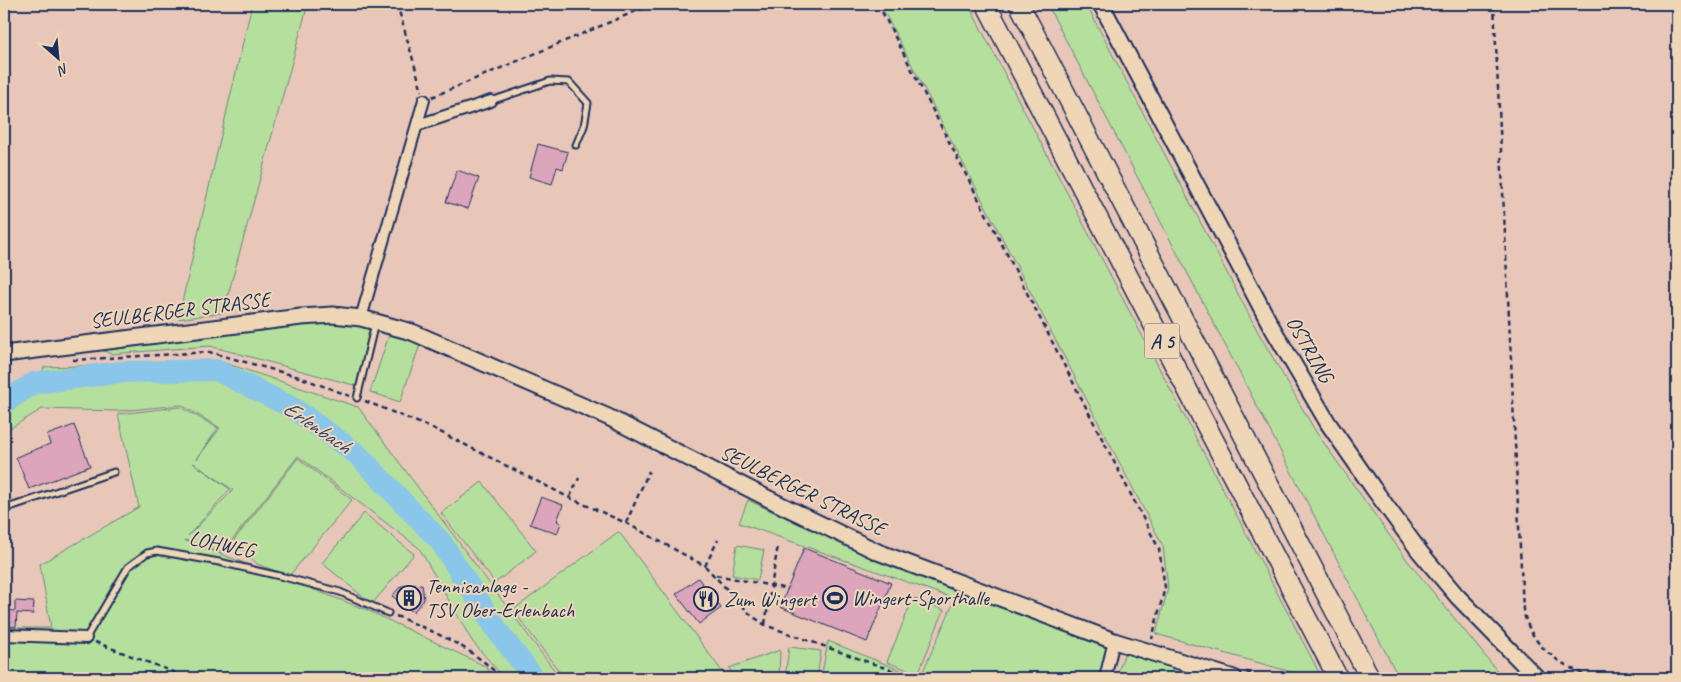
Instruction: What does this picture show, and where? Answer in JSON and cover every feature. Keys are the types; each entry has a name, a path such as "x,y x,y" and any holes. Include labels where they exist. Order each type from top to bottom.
{"highway":[{"name":"A 5","path":"986,4 1338,678"},
{"name":"A 5","path":"1019,4 1370,678"}],"street":[{"name":"OSTRING","path":"1101,4 1270,324 1328,423 1420,552 1457,596 1537,678"},
{"path":"369,320 424,100"},
{"path":"418,125 491,101"},
{"name":"SEULBERGER STRASSE","path":"4,354 271,320 333,315 369,320 412,332 608,417 878,552 1114,641 1234,678"},
{"path":"4,635 86,638"},
{"path":"1105,678 1114,641"},
{"path":"1512,654 1522,678"}],"lane":[{"path":"491,101 550,81 569,82 588,103 584,126 576,145"},
{"path":"357,398 369,320"},
{"path":"4,508 114,472"},
{"name":"LOHWEG","path":"86,638 128,568 147,553 157,551 219,562 303,582 340,592 388,613"}],"path":[{"path":"398,4 424,100 653,4"},
{"path":"878,4 1160,548 1165,588 1151,643"},
{"path":"1494,4 1523,610 1526,626 1536,640 1555,659 1591,678"},
{"path":"72,360 209,352 299,377 357,398 434,430 570,498 626,523 705,566 751,615 765,625 913,678"},
{"path":"626,523 648,471"},
{"path":"570,498 579,478"},
{"path":"705,566 718,540"},
{"path":"765,625 778,545"},
{"path":"714,575 788,589"},
{"path":"388,613 448,638 489,665 501,678"},
{"path":"86,638 189,678"}],"green space":[{"path":"252,4 308,4 223,313 178,319"},
{"path":"880,4 968,4 1322,678 1313,678 1156,634 1168,588 1163,546"},
{"path":"1047,4 1086,4 1258,332 1316,432 1407,560 1503,678 1399,678"},
{"path":"305,310 374,314 357,386 210,346 111,354 81,341 269,313"},
{"path":"391,329 422,339 400,402 370,392"},
{"path":"222,362 358,407 560,678 504,678 472,641 419,548 298,456 222,553 184,540 367,610 485,666 495,678 7,678 9,628 51,628 40,564 139,507 118,414 180,407 218,428 197,459 220,428 181,405 119,411 42,409 4,432 4,415 35,394 44,367","holes":["193,463 233,490 188,536 230,489"]},
{"path":"298,458 352,500 289,576 257,564 234,540"},
{"path":"482,482 536,551 495,583 441,513"},
{"path":"748,500 876,560 1109,647 1104,678 920,678 955,599 739,523"},
{"path":"364,513 414,554 372,604 322,563"},
{"path":"618,532 727,678 564,678 513,610"},
{"path":"737,545 764,550 758,580 732,575"},
{"path":"913,598 944,610 918,674 887,662"},
{"path":"828,641 920,678 821,678"},
{"path":"789,647 821,651 817,678 785,678"},
{"path":"780,650 779,678 735,678 729,668"},
{"path":"1125,652 1216,678 1116,678"}],"building":[{"path":"538,144 568,152 563,169 557,167 552,184 529,177"},
{"path":"457,170 479,178 468,209 446,202"},
{"path":"74,425 90,466 29,489 16,457 50,444 47,435"},
{"path":"541,497 563,505 557,521 561,523 557,534 530,524"},
{"name":"Wingert-Sporthalle","path":"804,548 891,583 867,642 780,607"},
{"path":"698,578 721,608 699,624 676,594"},
{"name":"Tennisanlage - TSV Ober-Erlenbach","path":"422,584 424,600 413,612 392,596 401,586"},
{"path":"15,601 34,602 33,614 17,613 16,627 4,626 4,610 15,611"}],"waterway":[{"name":"Erlenbach","path":"4,402 34,383 122,372 216,370 293,408 357,454 441,542 499,633 534,678"}],"place":[{"name":"Tennisanlage - TSV Ober-Erlenbach","path":"409,598"},
{"name":"Wingert-Sporthalle","path":"835,598"},
{"name":"Zum Wingert","path":"706,599"}]}
